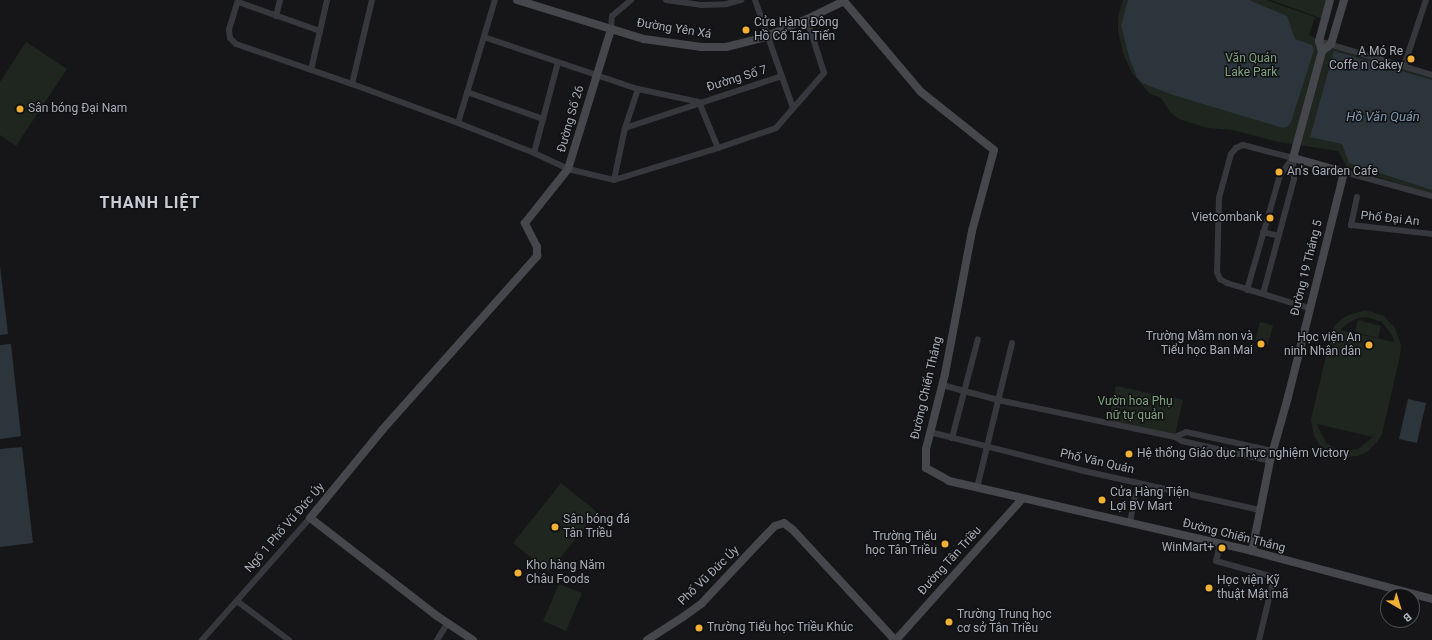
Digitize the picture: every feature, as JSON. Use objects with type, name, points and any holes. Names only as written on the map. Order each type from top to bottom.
[{"type":"street","points":[[276,16],[280,0]]},
{"type":"street","points":[[311,70],[327,0]]},
{"type":"street","points":[[352,84],[372,0]]},
{"type":"street","points":[[458,123],[495,0]]},
{"type":"street","name":"Đường Yên Xá","points":[[517,0],[644,39],[701,47],[726,47],[768,35],[807,20],[845,0]]},
{"type":"street","points":[[612,29],[612,16],[631,0]]},
{"type":"street","points":[[666,0],[701,5],[726,4],[741,0]]},
{"type":"street","points":[[756,0],[793,108]]},
{"type":"street","name":"Đường Chiến Thắng","points":[[845,0],[921,92],[994,150],[972,231],[942,385],[926,448],[926,468],[949,481],[1252,551],[1432,599]]},
{"type":"street","points":[[1263,294],[1294,179],[1293,158],[1322,50],[1319,41],[1330,0]]},
{"type":"street","points":[[1322,50],[1331,44],[1344,0]]},
{"type":"street","points":[[1404,66],[1426,0]]},
{"type":"street","points":[[320,31],[238,1],[229,30],[230,38],[236,44],[352,84],[458,123],[534,153],[568,169],[614,180],[718,148],[776,128],[824,73],[807,20]]},
{"type":"street","name":"Đường Số 26","points":[[568,169],[596,75],[612,29]]},
{"type":"street","points":[[484,37],[638,89],[699,102],[718,148]]},
{"type":"street","points":[[1319,41],[1432,75]]},
{"type":"street","points":[[534,153],[558,62]]},
{"type":"street","name":"Đường Số 7","points":[[625,128],[699,102],[782,76]]},
{"type":"street","points":[[614,180],[625,128],[638,89]]},
{"type":"street","points":[[467,92],[543,119]]},
{"type":"street","points":[[1309,308],[1247,290],[1220,279],[1217,272],[1219,198],[1232,154],[1236,148],[1242,145],[1432,196]]},
{"type":"street","points":[[1247,290],[1280,175],[1293,158]]},
{"type":"street","name":"Ngõ 1 Phố Vũ Đức Úy","points":[[202,640],[310,518],[383,429],[537,256],[537,247],[524,223],[568,169]]},
{"type":"street","name":"Đường 19 Tháng 5","points":[[1252,551],[1270,461],[1288,397],[1344,172]]},
{"type":"street","name":"Phố Đại An","points":[[1356,197],[1350,225],[1432,234]]},
{"type":"street","points":[[1263,232],[1279,236]]},
{"type":"street","points":[[952,438],[978,339]]},
{"type":"street","points":[[977,488],[1012,343]]},
{"type":"street","points":[[942,385],[998,400],[1175,437],[1182,442],[1270,461]]},
{"type":"street","name":"Phố Văn Quán","points":[[930,432],[987,447],[1260,510]]},
{"type":"street","points":[[1175,437],[1186,432],[1273,451]]},
{"type":"street","points":[[1130,522],[1135,496]]},
{"type":"street","name":"Đường Tân Triều","points":[[784,523],[793,530],[895,640],[1022,498]]},
{"type":"street","points":[[310,518],[447,624],[473,640]]},
{"type":"street","name":"Phố Vũ Đức Úy","points":[[647,640],[683,618],[702,603],[775,526],[784,523]]},
{"type":"street","points":[[1220,544],[1216,561],[1267,575],[1271,578],[1272,586],[1259,640]]},
{"type":"street","points":[[237,601],[289,640]]},
{"type":"street","points":[[437,640],[447,624]]},
{"type":"green space","name":"Văn Quán Lake Park","points":[[1123,0],[1266,0],[1315,17],[1309,35],[1332,46],[1432,75],[1432,194],[1347,167],[1338,151],[1279,142],[1233,130],[1208,128],[1179,119],[1170,112],[1161,98],[1149,93],[1132,73],[1124,56],[1118,32],[1118,17]]},
{"type":"green space","points":[[1271,0],[1328,0],[1323,19]]},
{"type":"green space","name":"Sân bóng Đại Nam","points":[[26,42],[67,69],[16,146],[0,135],[0,82]]},
{"type":"green space","points":[[1365,310],[1384,316],[1395,328],[1401,345],[1400,356],[1382,434],[1377,442],[1367,452],[1357,456],[1345,457],[1327,451],[1319,444],[1314,436],[1311,419],[1332,331],[1336,324],[1346,316]],"holes":[[[1366,317],[1382,322],[1392,335],[1394,342],[1340,330],[1348,323],[1358,318]],[[1317,424],[1373,437],[1358,449],[1340,451],[1326,443]]]},
{"type":"green space","points":[[1358,320],[1381,326],[1378,338],[1355,332]]},
{"type":"green space","points":[[1260,322],[1273,325],[1268,344],[1255,341]]},
{"type":"green space","name":"Vườn hoa Phụ nữ tự quản","points":[[1116,386],[1183,400],[1175,435],[1108,423]]},
{"type":"green space","name":"Sân bóng đá Tân Triều","points":[[561,483],[597,512],[549,572],[513,543]]},
{"type":"green space","points":[[559,584],[582,593],[566,631],[543,621]]},
{"type":"water","points":[[1128,0],[1249,0],[1287,16],[1295,39],[1312,45],[1314,50],[1291,122],[1287,127],[1283,128],[1173,95],[1142,83],[1137,77],[1130,60],[1121,26]]},
{"type":"water","name":"Hồ Văn Quán","points":[[1334,51],[1432,80],[1432,190],[1349,163],[1342,144],[1310,137]]},
{"type":"water","points":[[0,266],[8,334],[0,335]]},
{"type":"water","points":[[11,344],[21,436],[0,439],[0,345]]},
{"type":"water","points":[[1408,399],[1426,403],[1417,443],[1399,439]]},
{"type":"water","points":[[22,447],[33,543],[0,547],[0,449]]},
{"type":"place","name":"Cửa Hàng Đông Hồ Cổ Tân Tiến","points":[[746,30]]},
{"type":"place","name":"A Mó Re Coffe n Cakey","points":[[1411,59]]},
{"type":"place","name":"Sân bóng Đại Nam","points":[[20,109]]},
{"type":"place","name":"An's Garden Cafe","points":[[1279,172]]},
{"type":"place","name":"Vietcombank","points":[[1270,218]]},
{"type":"place","name":"Trường Mầm non và Tiểu học Ban Mai","points":[[1261,344]]},
{"type":"place","name":"Học viện An ninh Nhân dân","points":[[1369,345]]},
{"type":"place","name":"Hệ thống Giáo dục Thực nghiệm Victory","points":[[1129,454]]},
{"type":"place","name":"Cửa Hàng Tiện Lợi BV Mart","points":[[1102,500]]},
{"type":"place","name":"Sân bóng đá Tân Triều","points":[[555,527]]},
{"type":"place","name":"Trường Tiểu học Tân Triều","points":[[945,544]]},
{"type":"place","name":"WinMart+","points":[[1222,548]]},
{"type":"place","name":"Kho hàng Năm Châu Foods","points":[[518,573]]},
{"type":"place","name":"Học viện Kỹ thuật Mật mã","points":[[1209,588]]},
{"type":"place","name":"Trường Trung học cơ sở Tân Triều","points":[[949,622]]},
{"type":"place","name":"Trường Tiểu học Triều Khúc","points":[[699,628]]},
{"type":"district","name":"THANH LIỆT","points":[[150,203]]}]
